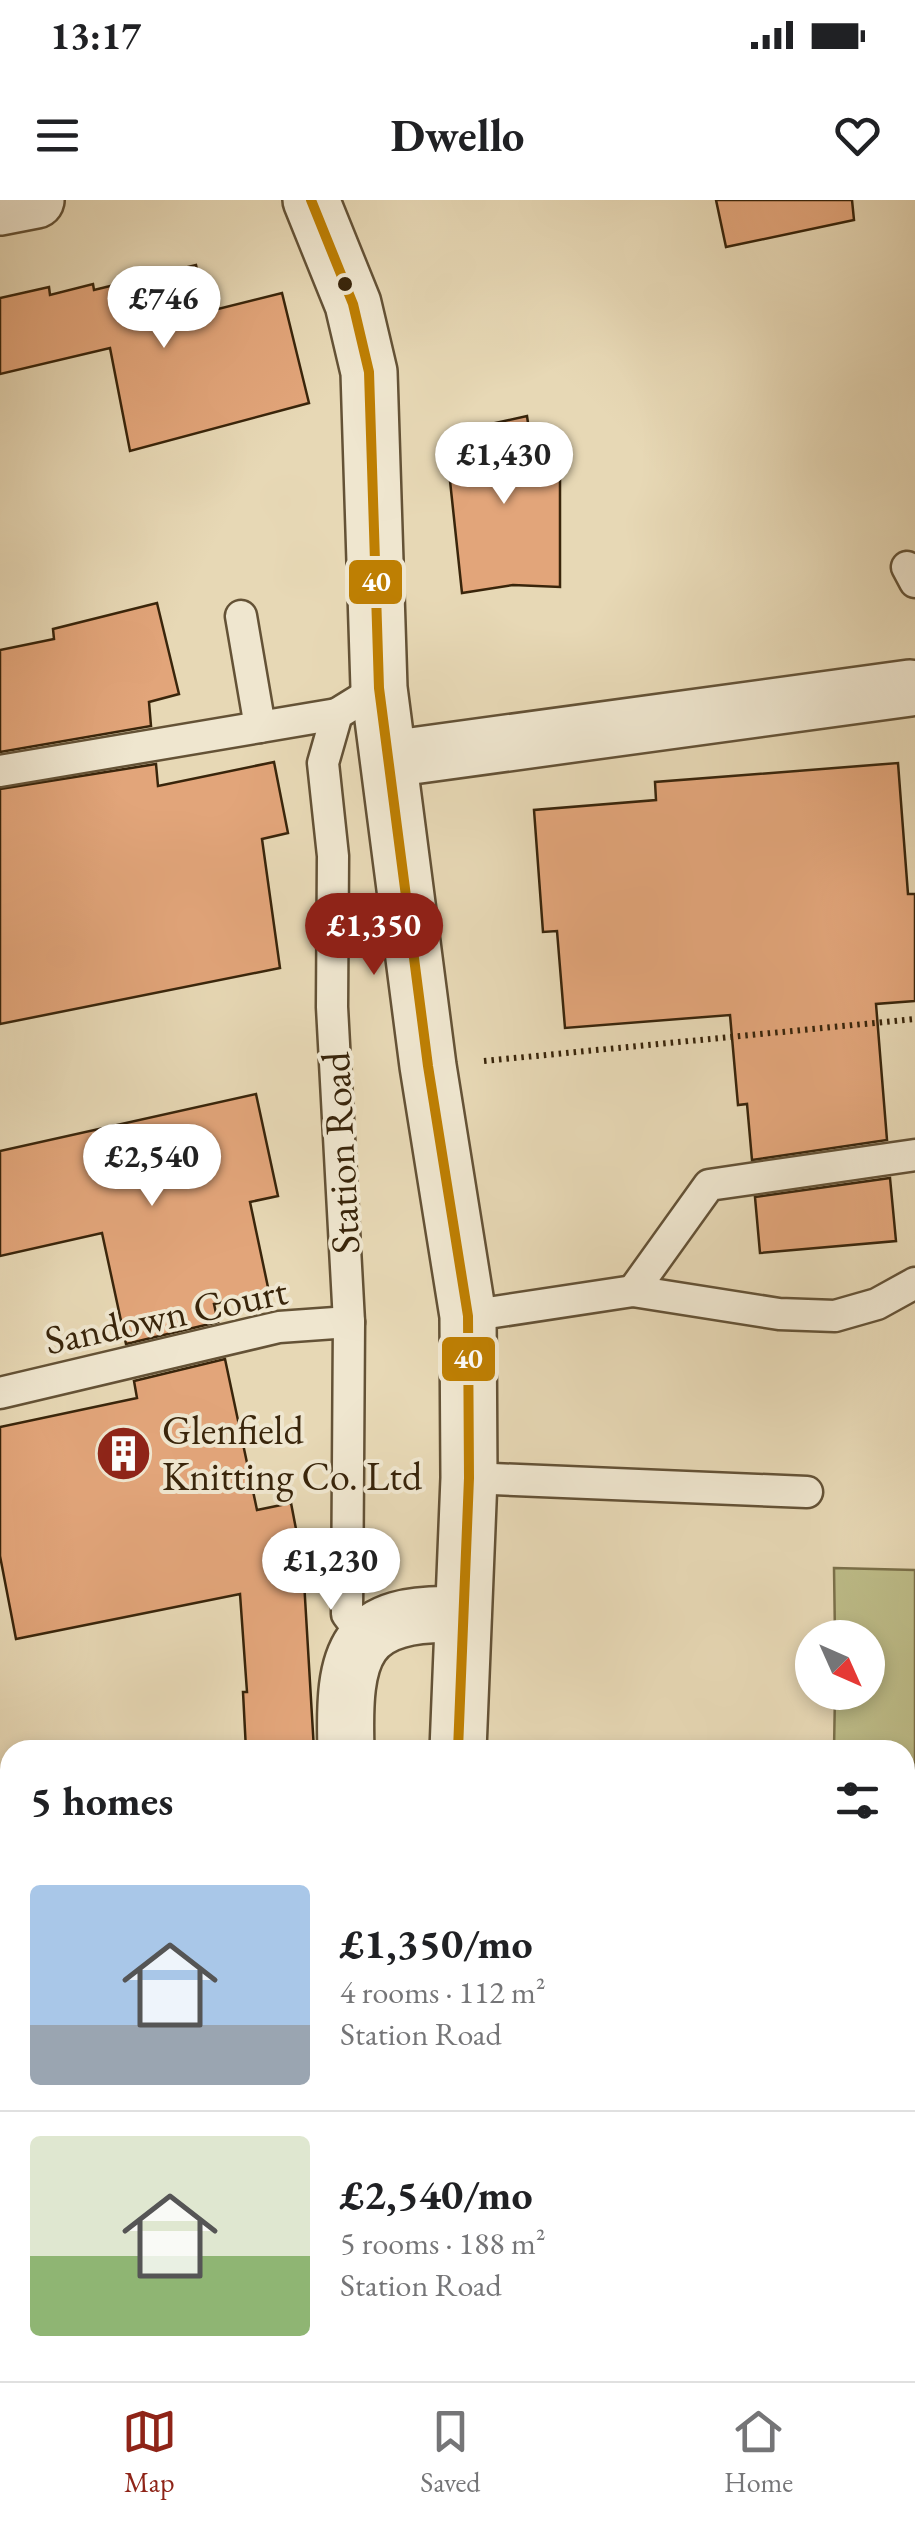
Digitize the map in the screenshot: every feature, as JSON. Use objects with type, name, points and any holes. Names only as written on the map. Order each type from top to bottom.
[{"type":"street","points":[[0,207],[36,200]]},
{"type":"street","name":"Station Road","points":[[311,200],[353,304],[368,372],[358,701],[390,759],[428,1066],[468,1316],[469,1478],[458,1740]]},
{"type":"street","points":[[390,759],[914,686]]},
{"type":"street","points":[[346,1740],[344,1699],[350,1660],[365,1638],[390,1622],[423,1613],[462,1614]]},
{"type":"lane","points":[[241,616],[260,727]]},
{"type":"lane","points":[[0,771],[260,727],[358,701]]},
{"type":"lane","name":"Station Road","points":[[358,701],[322,763],[333,856],[332,1007],[349,1322],[347,1614],[365,1638]]},
{"type":"lane","points":[[633,1292],[709,1185],[915,1155]]},
{"type":"lane","points":[[468,1316],[633,1292],[778,1314],[835,1316],[877,1304],[915,1283]]},
{"type":"lane","name":"Sandown Court","points":[[0,1393],[278,1327],[349,1322]]},
{"type":"lane","points":[[469,1478],[807,1492]]},
{"type":"path","points":[[428,1066],[915,1019]]},
{"type":"shaded area","points":[[834,1568],[915,1570],[915,1740],[834,1740],[835,1710],[885,1710],[885,1620],[835,1620]]},
{"type":"building","points":[[716,200],[852,200],[854,220],[726,247]]},
{"type":"building","points":[[196,265],[206,312],[282,293],[309,403],[130,451],[110,348],[0,374],[0,298],[49,287],[50,295],[93,284],[94,290]]},
{"type":"building","points":[[527,416],[530,437],[542,435],[545,467],[560,465],[560,587],[513,585],[462,593],[445,434]]},
{"type":"building","points":[[157,603],[179,694],[149,702],[151,726],[0,752],[0,650],[54,639],[53,629]]},
{"type":"building","points":[[274,762],[288,833],[262,839],[280,968],[0,1024],[0,789],[156,764],[158,786]]},
{"type":"building","points":[[898,763],[908,894],[915,894],[915,1001],[876,1004],[887,1140],[752,1160],[747,1104],[738,1105],[730,1015],[565,1028],[557,931],[543,932],[534,810],[656,800],[655,782]]},
{"type":"building","points":[[256,1094],[278,1196],[250,1202],[269,1292],[214,1304],[218,1322],[126,1344],[102,1233],[0,1256],[0,1151]]},
{"type":"building","points":[[890,1178],[896,1241],[760,1253],[755,1197]]},
{"type":"building","points":[[225,1359],[257,1510],[291,1503],[306,1581],[313,1740],[245,1740],[243,1692],[247,1692],[240,1594],[16,1639],[0,1556],[0,1427],[137,1398],[134,1381]]},
{"type":"transit line","name":"40","points":[[311,200],[353,304],[369,372],[379,688],[428,1066],[468,1316],[469,1478],[458,1740]]},
{"type":"place","name":"Glenfield Knitting Co. Ltd","points":[[123,1453]]}]
